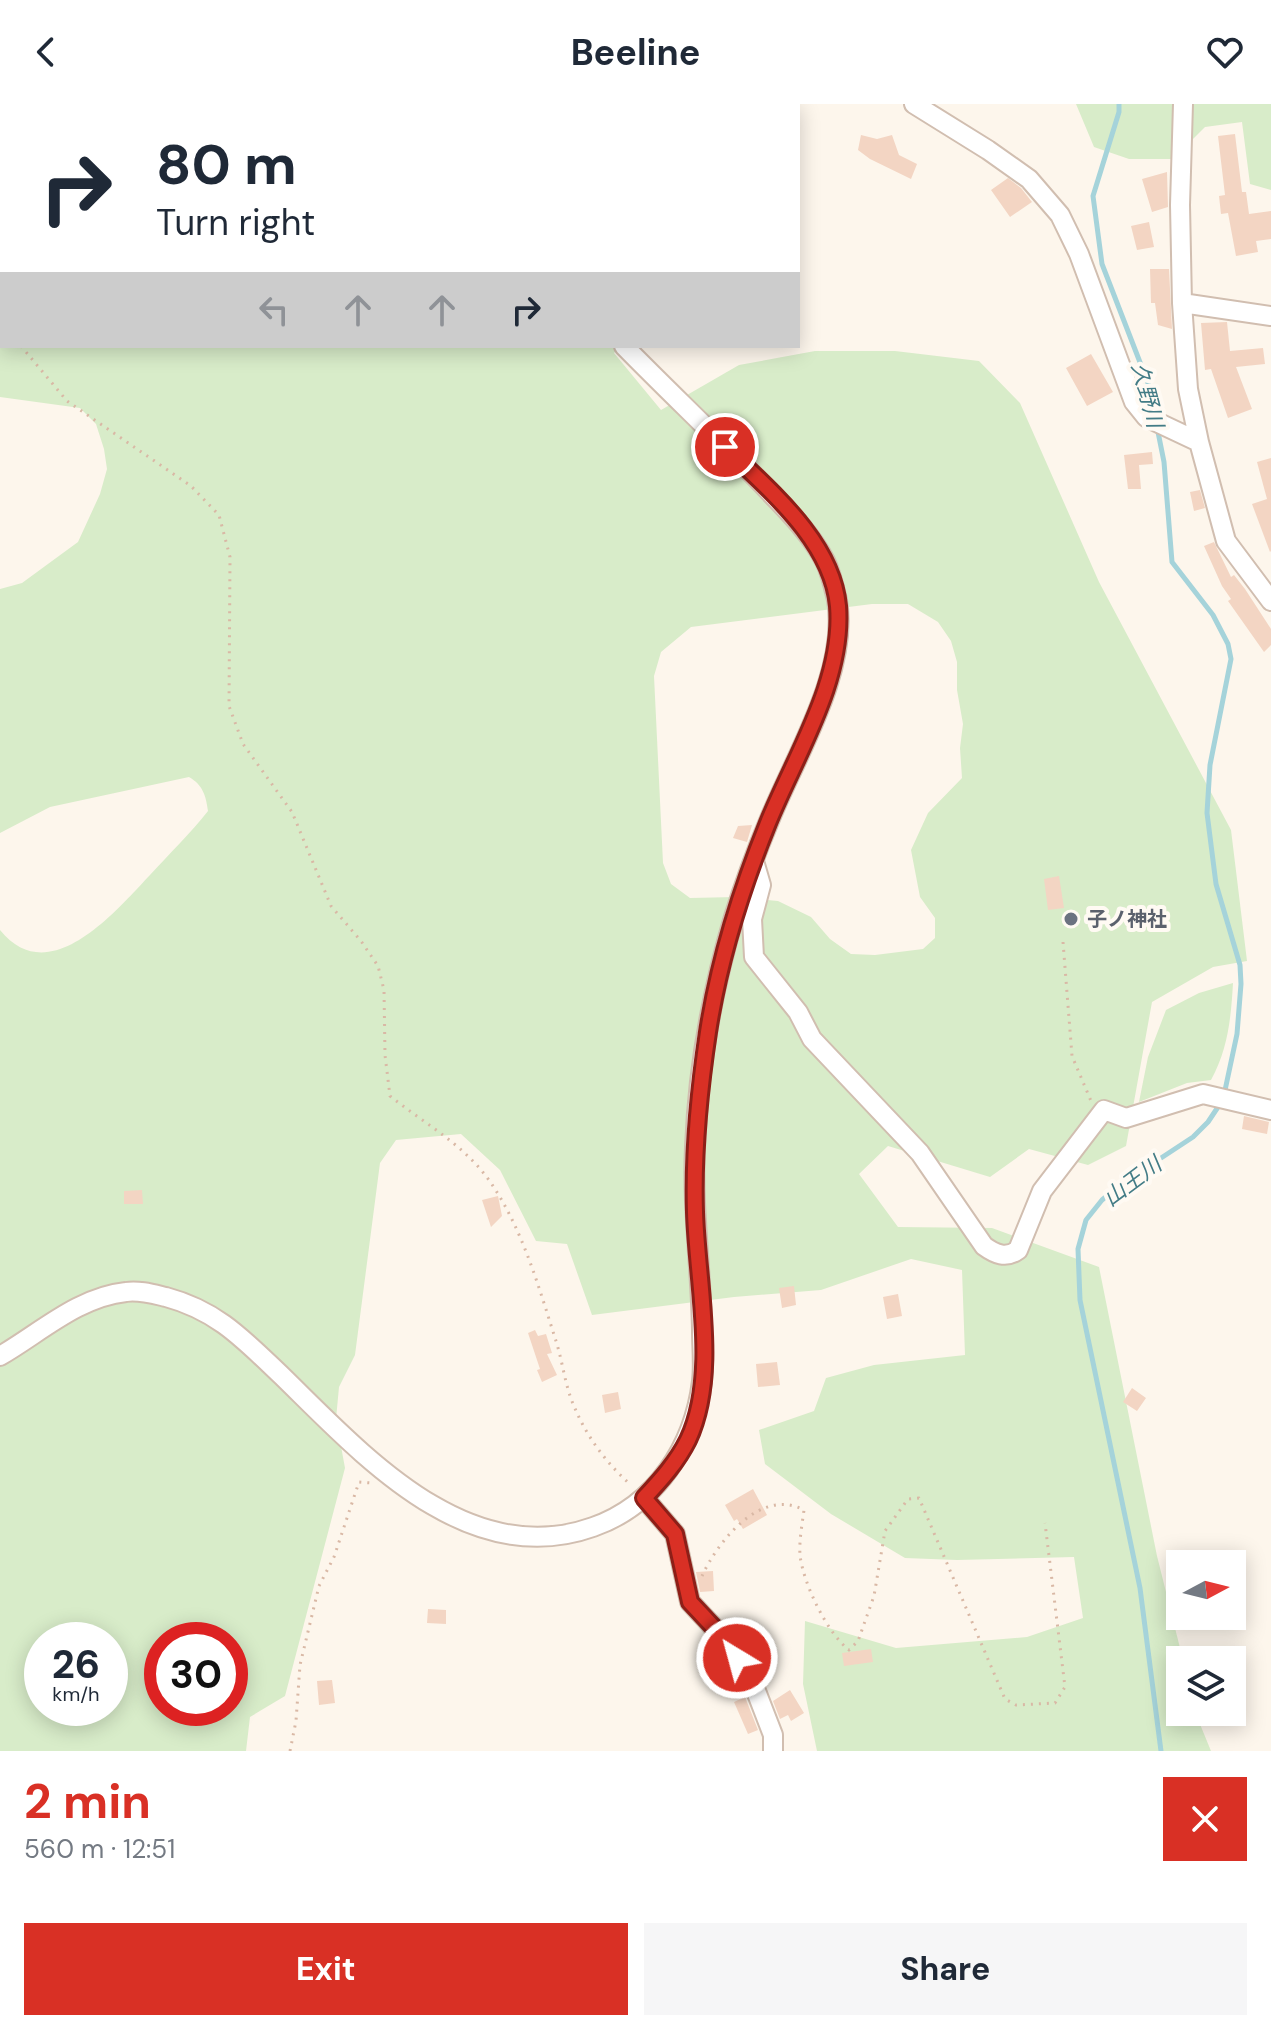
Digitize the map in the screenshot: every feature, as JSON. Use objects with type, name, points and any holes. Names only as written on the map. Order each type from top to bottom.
[{"type":"street","points":[[914,104],[945,112],[1029,179],[1060,215],[1079,254],[1134,402],[1146,417],[1199,442]]},
{"type":"street","points":[[1183,104],[1180,205],[1188,389],[1226,541],[1271,601]]},
{"type":"street","points":[[1182,303],[1271,316]]},
{"type":"street","points":[[0,1356],[70,1310],[127,1291],[148,1293],[204,1310],[238,1333],[353,1445],[419,1497],[479,1528],[524,1536],[571,1534],[615,1518],[644,1498],[669,1471],[688,1439],[703,1377],[695,1150],[699,1088],[710,1017],[725,952],[754,861],[820,705],[834,656],[838,604],[824,558],[792,516],[626,348]]},
{"type":"street","points":[[754,861],[761,885],[752,919],[754,957],[798,1012],[812,1039],[920,1153],[984,1246],[995,1254],[1012,1255],[1018,1250],[1042,1191],[1104,1110],[1126,1118],[1203,1094],[1271,1110]]},
{"type":"street","points":[[644,1498],[675,1534],[690,1602],[718,1632],[756,1691],[773,1735],[773,1750]]},
{"type":"path","points":[[23,348],[67,401],[191,486],[219,515],[230,557],[229,706],[243,744],[292,812],[331,906],[378,966],[384,990],[385,1055],[390,1096],[445,1135],[478,1165],[493,1187],[512,1218],[537,1284],[574,1408],[615,1471],[644,1498]]},
{"type":"path","points":[[1063,942],[1072,1056],[1089,1100],[1104,1110]]},
{"type":"path","points":[[290,1751],[296,1721],[300,1665],[319,1586],[334,1557],[359,1482],[377,1484]]},
{"type":"path","points":[[690,1602],[706,1567],[732,1531],[763,1508],[790,1503],[804,1510],[800,1556],[810,1591],[839,1642],[849,1650],[858,1641],[874,1596],[885,1531],[908,1499],[919,1498],[1005,1699],[1016,1705],[1055,1703],[1065,1687],[1045,1523]]},
{"type":"green space","points":[[1076,104],[1271,104],[1271,190],[1250,184],[1242,122],[1205,127],[1173,159],[1129,159],[1094,147]]},
{"type":"green space","points":[[0,348],[618,348],[614,353],[661,410],[739,365],[815,351],[895,351],[979,361],[1020,403],[1099,582],[1231,830],[1247,961],[1213,967],[1152,1002],[1126,1146],[1088,1165],[1029,1149],[990,1177],[888,1146],[859,1174],[898,1227],[992,1228],[1099,1267],[1166,1592],[1166,1630],[1176,1630],[1180,1646],[1166,1646],[1166,1726],[1201,1726],[1211,1751],[817,1751],[803,1684],[805,1621],[896,1648],[1027,1637],[1083,1618],[1074,1557],[905,1558],[831,1514],[765,1464],[759,1430],[814,1411],[826,1378],[874,1365],[965,1355],[962,1270],[911,1259],[821,1290],[734,1297],[592,1315],[567,1244],[536,1241],[500,1170],[461,1134],[396,1140],[380,1163],[355,1355],[339,1387],[336,1419],[345,1468],[285,1696],[250,1717],[246,1751],[0,1751],[0,930],[19,947],[39,952],[60,949],[80,939],[119,908],[208,811],[203,791],[189,777],[50,807],[0,833],[0,589],[22,583],[78,542],[100,494],[107,469],[96,424],[80,408],[0,397]],"holes":[[[872,604],[908,604],[938,622],[951,641],[957,662],[957,690],[963,724],[960,748],[962,778],[928,813],[911,850],[920,897],[935,918],[935,938],[923,949],[875,955],[851,954],[830,939],[811,917],[778,901],[736,897],[690,898],[671,884],[663,863],[654,676],[661,652],[691,627]]]},
{"type":"green space","points":[[1233,983],[1228,1033],[1211,1080],[1187,1083],[1139,1102],[1148,1057],[1166,1010],[1199,993]]},
{"type":"building","points":[[1235,134],[1242,192],[1246,192],[1249,214],[1271,211],[1271,239],[1256,241],[1258,252],[1236,256],[1228,213],[1221,214],[1219,196],[1225,195],[1218,136]]},
{"type":"building","points":[[861,135],[877,139],[892,135],[899,155],[917,164],[911,179],[858,150]]},
{"type":"building","points":[[1167,172],[1168,207],[1152,212],[1142,179]]},
{"type":"building","points":[[1008,178],[1032,202],[1010,217],[991,190]]},
{"type":"building","points":[[1149,222],[1154,247],[1137,250],[1131,226]]},
{"type":"building","points":[[1150,269],[1169,269],[1172,329],[1158,325],[1155,303],[1151,303]]},
{"type":"building","points":[[1227,322],[1230,351],[1263,348],[1265,364],[1236,367],[1252,409],[1228,418],[1211,369],[1205,370],[1201,323]]},
{"type":"building","points":[[1091,354],[1113,392],[1087,406],[1066,368]]},
{"type":"building","points":[[1152,452],[1153,464],[1139,465],[1141,489],[1128,489],[1124,455]]},
{"type":"building","points":[[1271,458],[1270,552],[1252,504],[1267,499],[1257,462]]},
{"type":"building","points":[[1200,490],[1205,508],[1194,511],[1190,492]]},
{"type":"building","points":[[1214,542],[1231,577],[1234,575],[1245,589],[1271,629],[1271,645],[1264,652],[1228,601],[1231,599],[1204,546]]},
{"type":"building","points":[[752,825],[747,842],[733,838],[738,826]]},
{"type":"building","name":"子ノ神社","points":[[1059,876],[1064,908],[1048,910],[1044,879]]},
{"type":"building","points":[[1244,1116],[1269,1122],[1267,1134],[1242,1129]]},
{"type":"building","points":[[142,1190],[143,1204],[124,1204],[124,1191]]},
{"type":"building","points":[[498,1196],[502,1216],[491,1227],[482,1200]]},
{"type":"building","points":[[794,1286],[796,1305],[782,1308],[779,1288]]},
{"type":"building","points":[[898,1294],[902,1316],[887,1319],[883,1297]]},
{"type":"building","points":[[535,1330],[538,1336],[546,1334],[552,1353],[547,1354],[557,1375],[542,1382],[528,1333]]},
{"type":"building","points":[[777,1362],[780,1385],[758,1387],[756,1364]]},
{"type":"building","points":[[1132,1388],[1146,1398],[1137,1411],[1123,1402]]},
{"type":"building","points":[[618,1392],[621,1409],[605,1413],[602,1395]]},
{"type":"building","points":[[753,1489],[767,1515],[743,1529],[725,1505]]},
{"type":"building","points":[[713,1571],[714,1591],[700,1592],[696,1572]]},
{"type":"building","points":[[428,1609],[446,1610],[446,1624],[427,1623]]},
{"type":"building","points":[[871,1649],[873,1662],[844,1666],[842,1653]]},
{"type":"building","points":[[332,1680],[335,1703],[319,1705],[317,1681]]},
{"type":"building","points":[[790,1690],[804,1713],[791,1721],[788,1715],[780,1719],[773,1701]]},
{"type":"building","points":[[745,1697],[758,1730],[748,1734],[734,1702]]},
{"type":"waterway","name":"久野川","points":[[1119,104],[1093,196],[1102,264],[1148,383],[1154,414]]},
{"type":"waterway","name":"山王川","points":[[1157,427],[1164,462],[1172,562],[1213,615],[1228,644],[1231,659],[1210,765],[1207,813],[1216,884],[1240,965],[1237,1034],[1224,1095]]},
{"type":"waterway","name":"山王川","points":[[1161,1751],[1140,1588],[1080,1300],[1078,1249],[1086,1220],[1102,1200],[1193,1137],[1220,1104]]},
{"type":"place","name":"子ノ神社","points":[[1071,919]]},
{"type":"route","points":[[725,447],[792,516],[824,558],[838,604],[834,656],[820,705],[768,822],[735,915],[710,1017],[699,1088],[695,1150],[703,1377],[688,1439],[669,1471],[644,1498],[675,1534],[690,1602],[737,1658]]}]
